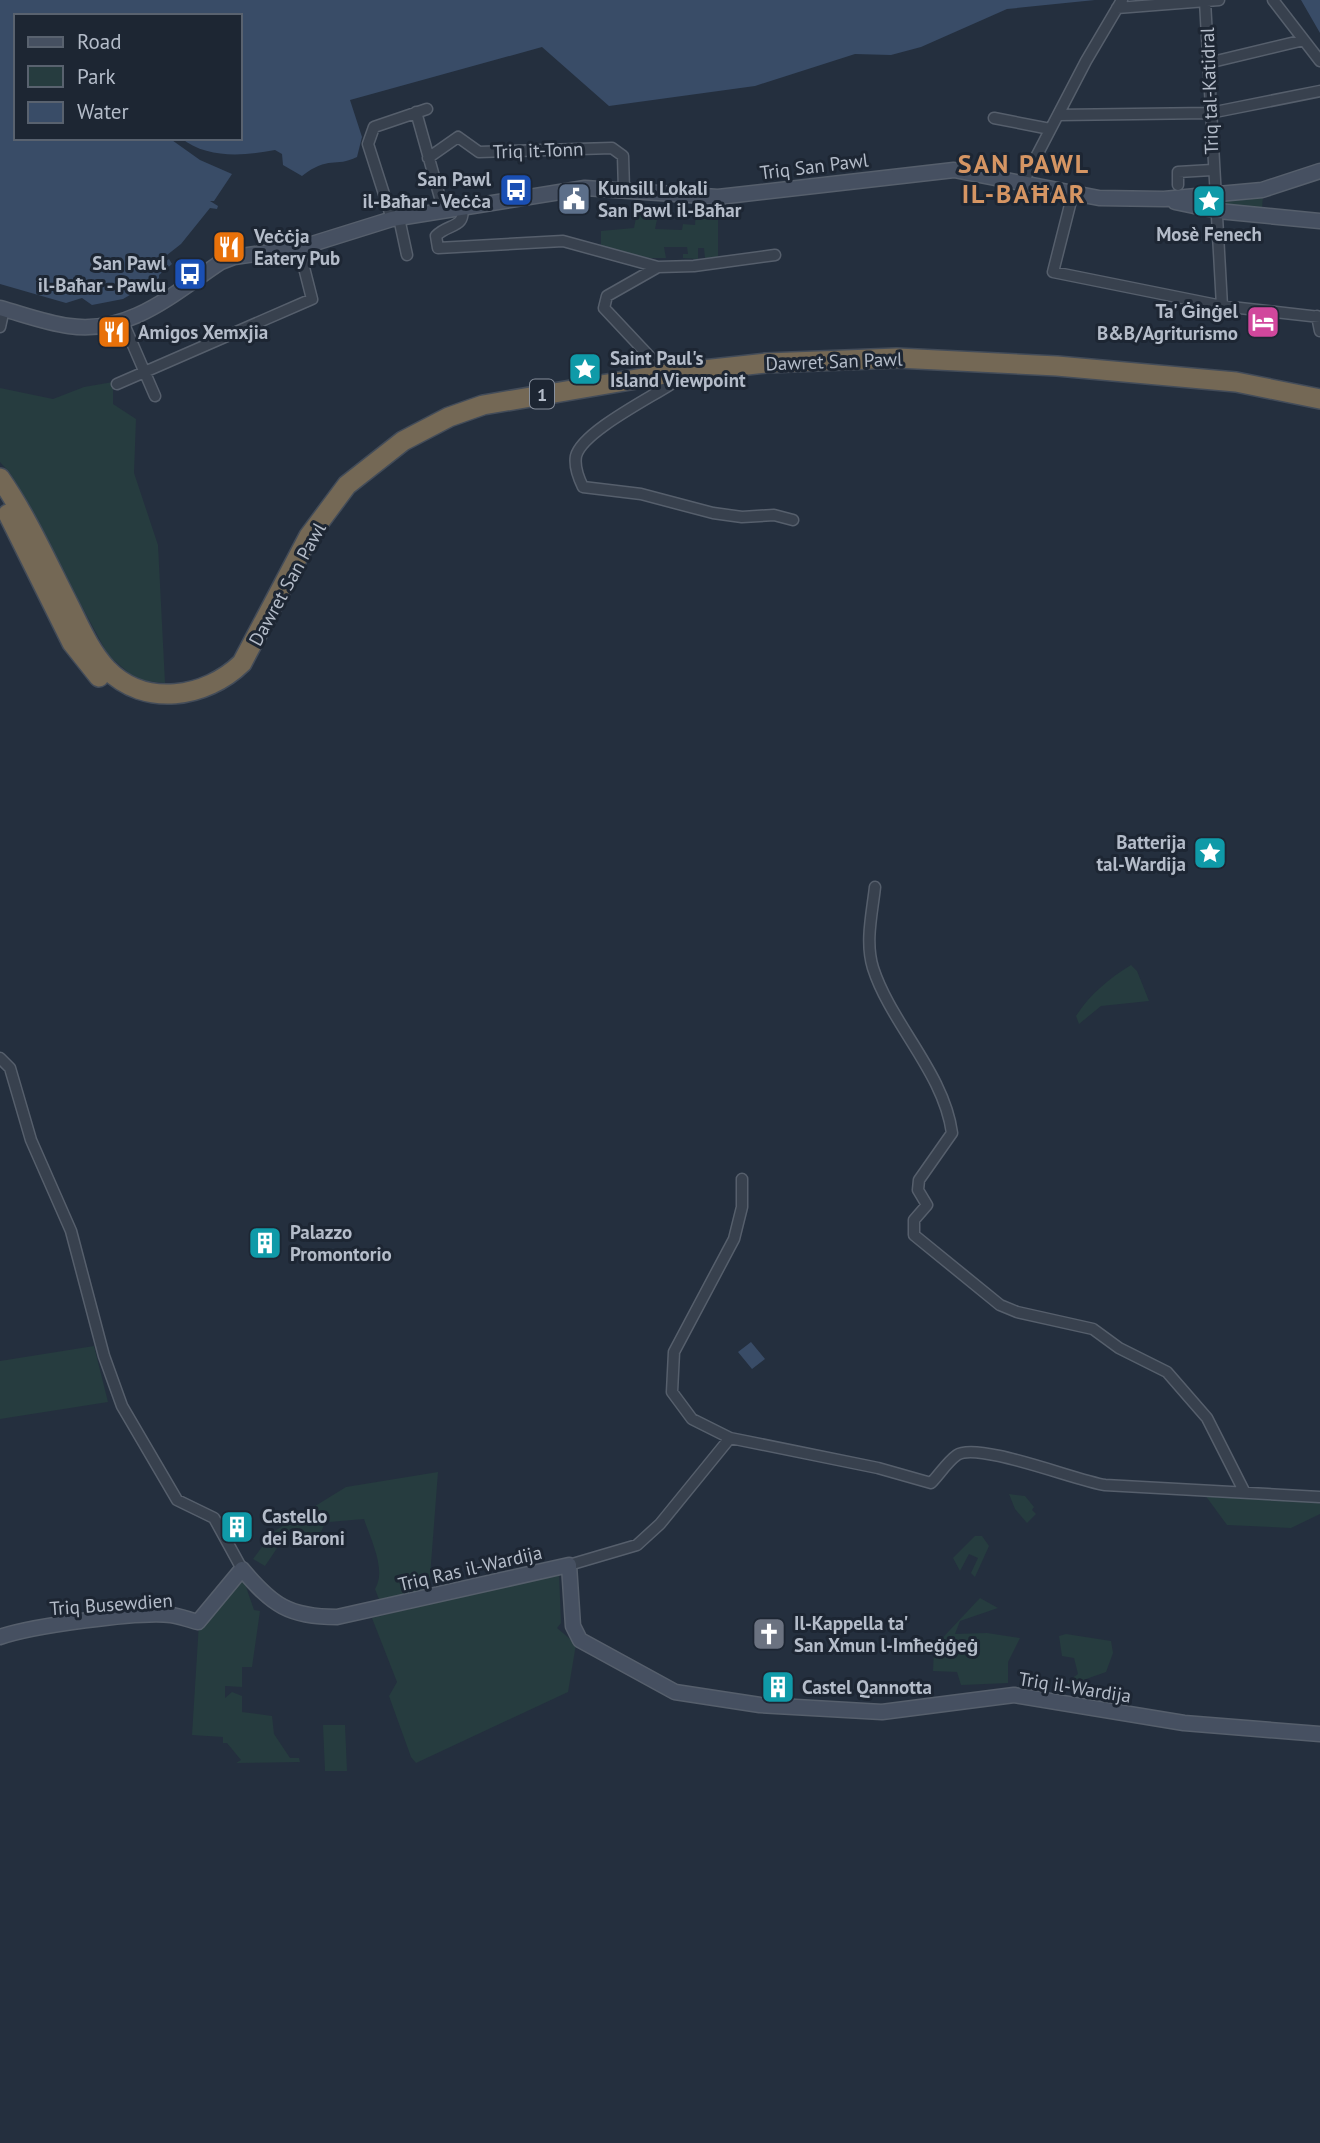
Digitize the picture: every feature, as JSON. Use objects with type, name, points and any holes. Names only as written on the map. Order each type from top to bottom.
[{"type":"highway","name":"Dawret San Pawl","points":[[4,505],[86,640],[109,671],[150,692],[183,694],[227,677],[242,663],[309,536],[347,485],[403,441],[449,417],[483,405],[778,362],[948,359],[1236,382],[1320,399]]},
{"type":"highway","name":"Dawret San Pawl","points":[[4,505],[72,643],[101,679],[121,694],[165,706],[194,703],[234,684],[250,669],[260,656],[316,546],[353,495],[404,454],[452,428],[514,409],[668,379],[853,368],[948,369],[1235,394],[1320,410]]},
{"type":"street","points":[[1023,182],[1119,4],[1219,0]]},
{"type":"street","points":[[1273,0],[1320,61]]},
{"type":"street","name":"Triq tal-Katidral","points":[[1205,1],[1212,170],[1218,211],[1222,306]]},
{"type":"street","points":[[1208,63],[1304,40]]},
{"type":"street","points":[[1058,116],[1210,113],[1320,91]]},
{"type":"street","points":[[407,255],[368,144],[374,127],[422,111],[428,158],[444,212]]},
{"type":"street","points":[[995,118],[1050,129]]},
{"type":"street","name":"Triq it-Tonn","points":[[428,158],[458,136],[479,152],[612,148],[622,156],[624,190]]},
{"type":"street","name":"Triq San Pawl","points":[[2,308],[69,326],[97,328],[123,322],[146,312],[221,262],[234,257],[299,248],[396,219],[585,188],[718,197],[954,170],[1099,198],[1164,199],[1262,190],[1320,171]]},
{"type":"street","points":[[1178,184],[1178,172],[1212,170]]},
{"type":"street","points":[[1073,193],[1053,272],[1222,306],[1319,317],[1320,331]]},
{"type":"street","points":[[1164,199],[1218,211],[1320,221]]},
{"type":"street","points":[[463,207],[464,218],[460,224],[436,236],[438,248],[563,241],[659,267],[695,266],[775,255]]},
{"type":"street","points":[[117,384],[312,299],[299,248]]},
{"type":"street","points":[[659,267],[607,296],[603,302],[604,308],[668,379],[579,449],[577,474],[583,487],[641,494],[713,513],[742,517],[774,515],[793,520]]},
{"type":"street","points":[[0,327],[2,308]]},
{"type":"street","points":[[123,322],[155,396]]},
{"type":"street","points":[[875,887],[869,935],[873,968],[950,1117],[952,1133],[919,1180],[918,1190],[928,1205],[914,1220],[914,1235],[1000,1305],[1093,1329],[1119,1348],[1167,1372],[1207,1418],[1244,1491]]},
{"type":"street","name":"Triq Ras il-Wardija","points":[[0,1058],[10,1068],[31,1140],[71,1231],[104,1356],[122,1406],[177,1500],[214,1518],[243,1569],[266,1598],[280,1606],[308,1615],[337,1617],[569,1565],[637,1545],[660,1524],[730,1438]]},
{"type":"street","points":[[743,1179],[743,1207],[734,1239],[674,1352],[672,1392],[692,1419],[730,1438],[878,1468],[921,1483],[931,1483],[958,1454],[973,1451],[1036,1465],[1080,1481],[1105,1485],[1320,1497]]},
{"type":"street","name":"Triq il-Wardija","points":[[569,1565],[573,1626],[580,1640],[675,1692],[760,1705],[853,1713],[882,1712],[1014,1695],[1184,1723],[1320,1734]]},
{"type":"street","name":"Triq Busewdien","points":[[0,1637],[46,1627],[118,1618],[170,1615],[198,1622],[243,1569]]},
{"type":"green space","points":[[1263,195],[1262,209],[1221,205],[1221,198]]},
{"type":"green space","points":[[718,210],[718,257],[705,258],[704,248],[698,248],[698,259],[683,258],[683,254],[688,254],[687,247],[664,247],[666,258],[650,258],[601,247],[601,231],[634,228],[637,213],[658,215],[655,229],[682,230],[683,224],[695,225],[696,211]]},
{"type":"green space","points":[[113,382],[113,404],[136,419],[134,473],[158,545],[165,683],[137,680],[108,655],[10,473],[0,462],[0,388],[53,399],[84,387]]},
{"type":"green space","points":[[1131,965],[1137,971],[1149,1001],[1101,1006],[1079,1024],[1076,1016],[1094,994]]},
{"type":"green space","points":[[94,1346],[108,1402],[0,1419],[0,1361]]},
{"type":"green space","points":[[438,1472],[429,1590],[380,1602],[375,1589],[378,1564],[364,1519],[329,1522],[314,1517],[324,1525],[316,1544],[290,1529],[265,1566],[253,1559],[273,1532],[346,1487]]},
{"type":"green space","points":[[1009,1494],[1025,1496],[1034,1507],[1032,1510],[1036,1514],[1027,1523],[1015,1509]]},
{"type":"green space","points":[[1205,1495],[1311,1499],[1320,1504],[1320,1514],[1291,1528],[1227,1525]]},
{"type":"green space","points":[[975,1536],[982,1536],[989,1546],[975,1577],[971,1573],[978,1558],[969,1554],[960,1571],[953,1558]]},
{"type":"green space","points":[[559,1573],[561,1623],[557,1628],[576,1644],[568,1692],[416,1763],[411,1757],[389,1696],[397,1682],[372,1618]]},
{"type":"green space","points":[[243,1578],[254,1610],[260,1611],[252,1667],[242,1667],[242,1687],[225,1686],[225,1698],[232,1692],[242,1696],[242,1712],[272,1716],[274,1734],[290,1758],[299,1758],[300,1762],[236,1763],[241,1760],[227,1743],[223,1743],[223,1737],[192,1735],[199,1623]]},
{"type":"green space","points":[[980,1598],[998,1608],[960,1621],[955,1634],[987,1633],[1020,1638],[1008,1662],[1008,1683],[961,1685],[957,1672],[933,1671],[934,1647]]},
{"type":"green space","points":[[1066,1634],[1111,1641],[1113,1653],[1106,1672],[1069,1685],[1068,1681],[1078,1674],[1074,1658],[1062,1656],[1059,1636]]},
{"type":"green space","points":[[323,1725],[345,1725],[347,1771],[325,1771]]},
{"type":"water","points":[[0,0],[1095,0],[1007,9],[921,47],[891,55],[855,54],[755,86],[609,106],[542,47],[350,100],[362,137],[357,157],[319,166],[302,176],[283,165],[282,154],[275,150],[251,154],[214,153],[184,140],[242,140],[242,14],[14,14],[14,140],[172,140],[200,160],[232,174],[214,201],[210,201],[218,206],[217,209],[210,208],[181,244],[153,266],[155,269],[169,259],[172,264],[159,278],[123,299],[92,305],[82,298],[66,303],[0,284]]},
{"type":"water","points":[[1301,0],[1320,0],[1320,33]]},
{"type":"water","points":[[751,1342],[765,1359],[752,1369],[738,1352]]},
{"type":"place","name":"San Pawl il-Baħar - Veċċa","points":[[516,190]]},
{"type":"place","name":"Kunsill Lokali San Pawl il-Baħar","points":[[574,199]]},
{"type":"place","name":"Mosè Fenech","points":[[1209,201]]},
{"type":"place","name":"Veċċja Eatery Pub","points":[[229,247]]},
{"type":"place","name":"San Pawl il-Baħar - Pawlu","points":[[190,274]]},
{"type":"place","name":"Ta' Ġinġel B&B/Agriturismo","points":[[1263,322]]},
{"type":"place","name":"Amigos Xemxjia","points":[[114,332]]},
{"type":"place","name":"Saint Paul's Island Viewpoint","points":[[585,369]]},
{"type":"place","name":"Batterija tal-Wardija","points":[[1210,853]]},
{"type":"place","name":"Palazzo Promontorio","points":[[265,1243]]},
{"type":"place","name":"Castello dei Baroni","points":[[237,1527]]},
{"type":"place","name":"Il-Kappella ta' San Xmun l-Imħeġġeġ","points":[[769,1634]]},
{"type":"place","name":"Castel Qannotta","points":[[778,1687]]},
{"type":"district","name":"SAN PAWL IL-BAĦAR","points":[[1024,178]]}]
